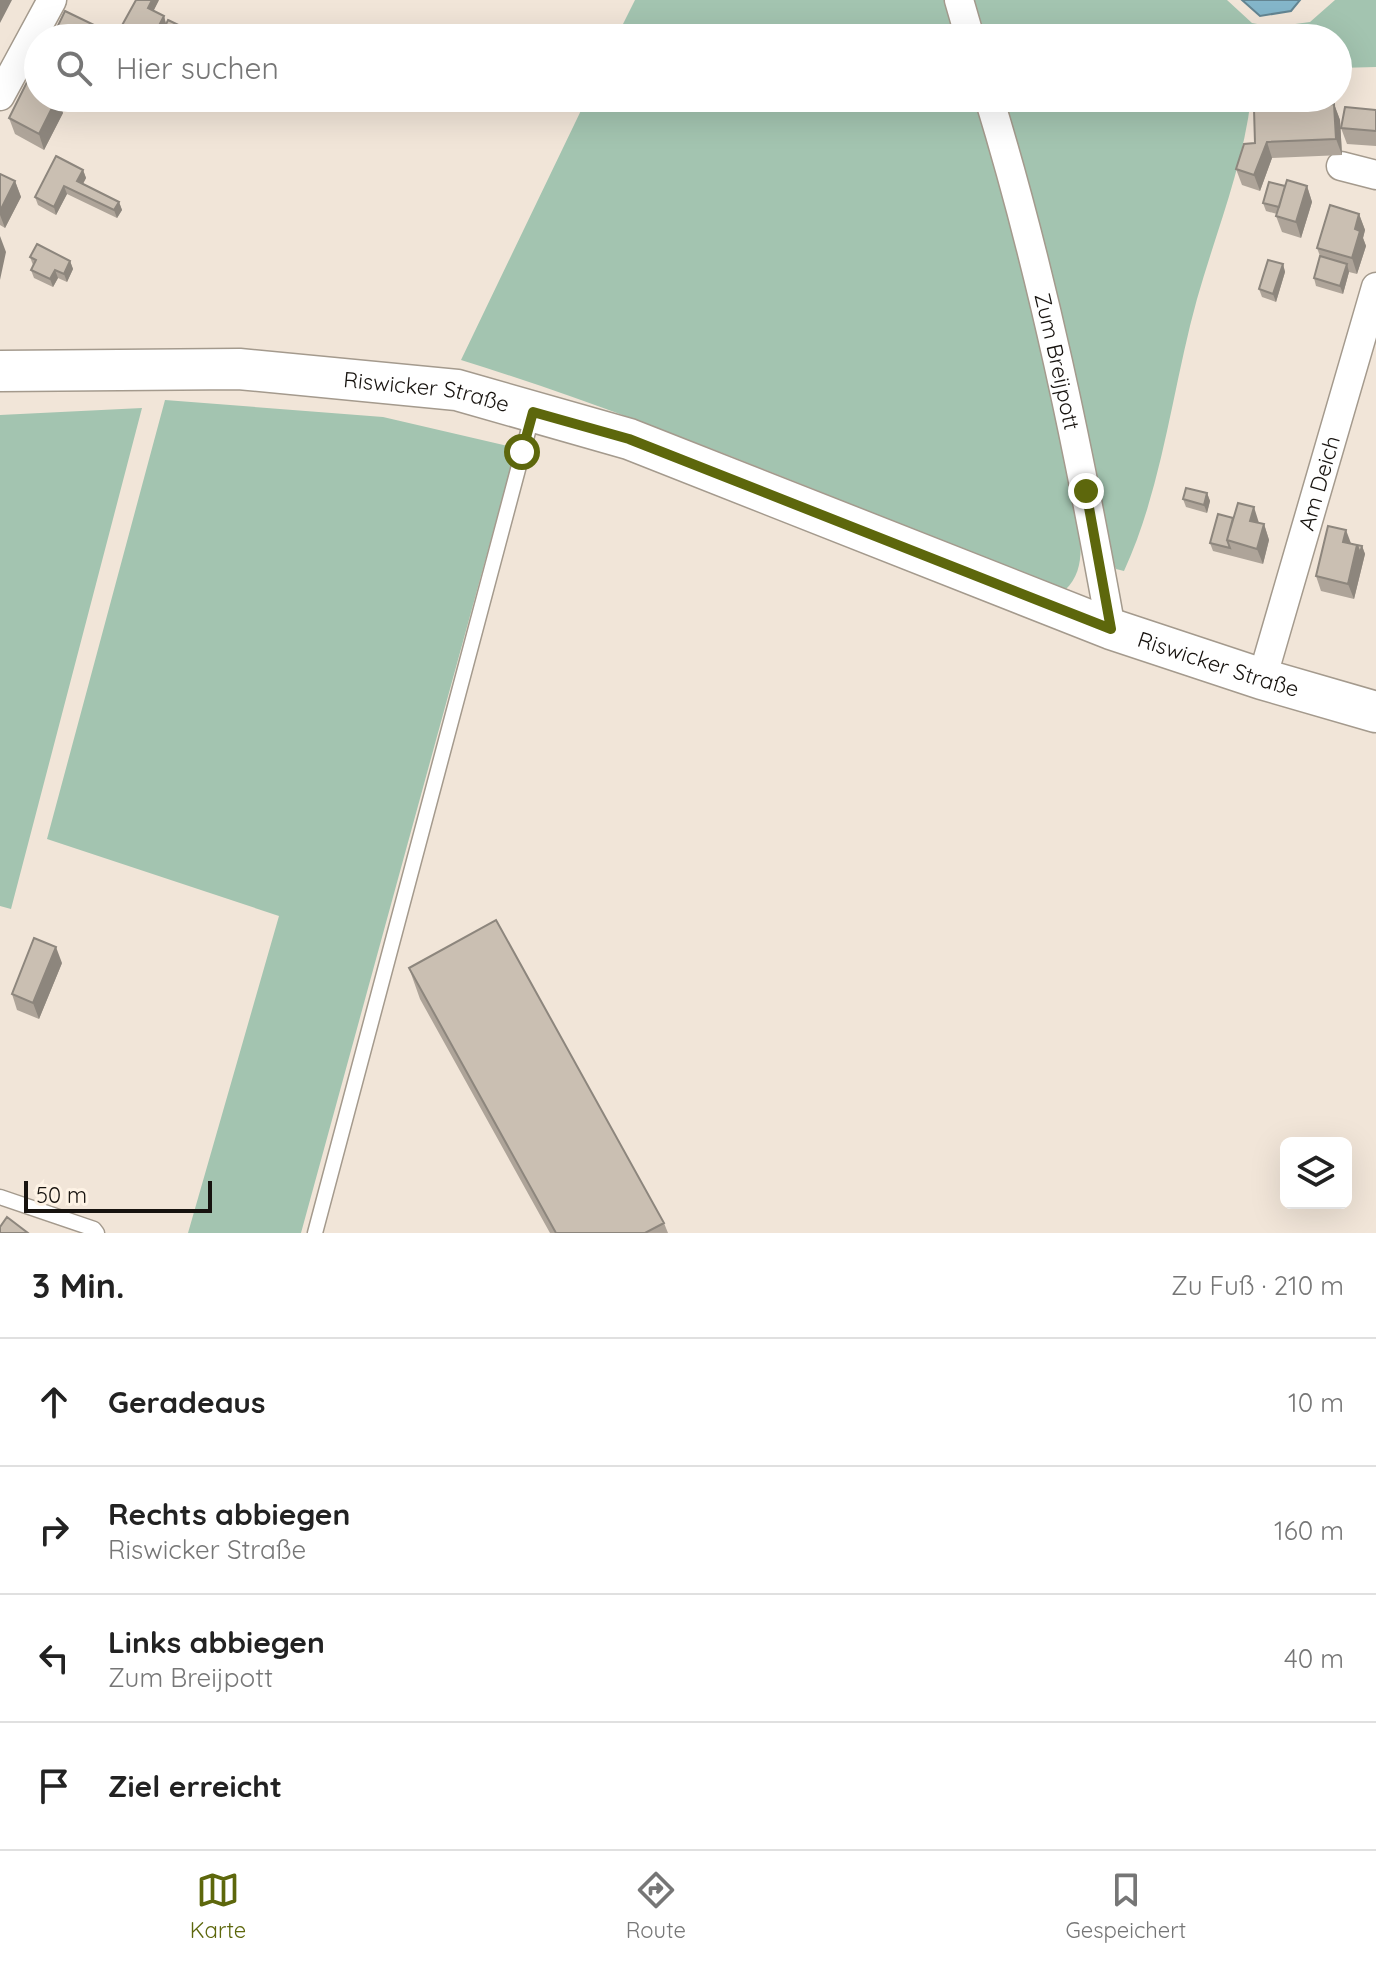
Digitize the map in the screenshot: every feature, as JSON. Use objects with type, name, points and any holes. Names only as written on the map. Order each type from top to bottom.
[{"type":"street","points":[[39,24],[52,0]]},
{"type":"street","points":[[959,0],[966,24]]},
{"type":"street","points":[[0,96],[24,52]]},
{"type":"street","name":"Zum Breijpott","points":[[993,112],[1008,159],[1082,476],[1111,629]]},
{"type":"street","points":[[1341,166],[1376,175]]},
{"type":"street","name":"Am Deich","points":[[1262,679],[1376,287]]},
{"type":"street","name":"Riswicker Straße","points":[[0,371],[239,369],[457,390],[629,439],[1111,629],[1262,679],[1376,712]]},
{"type":"lane","points":[[315,1233],[533,412]]},
{"type":"lane","points":[[0,1197],[94,1229],[97,1233]]},
{"type":"green space","points":[[635,0],[947,0],[956,24],[623,24]]},
{"type":"green space","points":[[972,0],[1227,0],[1252,23],[1257,24],[980,24]]},
{"type":"green space","points":[[1335,0],[1376,0],[1376,67],[1352,68],[1352,24],[1295,24],[1310,22]]},
{"type":"green space","points":[[580,112],[984,112],[997,155],[1076,502],[1081,549],[1077,571],[1065,590],[690,440],[461,360]]},
{"type":"green space","points":[[1006,112],[1249,112],[1235,174],[1188,333],[1158,471],[1124,571],[1116,569],[1109,553]]},
{"type":"green space","points":[[165,400],[383,417],[516,448],[301,1233],[188,1233],[279,916],[47,839]]},
{"type":"green space","points":[[142,408],[11,909],[0,906],[0,415]]},
{"type":"water","points":[[1242,0],[1300,0],[1291,11],[1260,16]]},
{"type":"building","points":[[136,0],[152,0],[148,8],[164,16],[160,24],[123,24]]},
{"type":"building","points":[[65,11],[92,24],[59,24]]},
{"type":"building","points":[[24,88],[24,112],[50,112],[39,134],[9,118]]},
{"type":"building","points":[[1352,108],[1376,110],[1376,131],[1341,128],[1344,112],[1352,112]]},
{"type":"building","points":[[1254,112],[1334,112],[1336,139],[1267,142],[1254,175],[1236,169],[1244,144],[1255,143]]},
{"type":"building","points":[[56,156],[83,170],[77,181],[119,202],[114,210],[64,186],[54,207],[35,197]]},
{"type":"building","points":[[0,174],[15,181],[0,211]]},
{"type":"building","points":[[1287,180],[1307,186],[1296,222],[1276,216]]},
{"type":"building","points":[[1269,182],[1285,186],[1279,207],[1263,203]]},
{"type":"building","points":[[1330,205],[1359,214],[1355,229],[1360,231],[1352,258],[1317,248]]},
{"type":"building","points":[[37,244],[70,261],[64,274],[55,270],[50,279],[31,270],[36,260],[30,257]]},
{"type":"building","points":[[1320,256],[1347,264],[1340,286],[1314,278]]},
{"type":"building","points":[[1268,260],[1283,264],[1273,294],[1259,289]]},
{"type":"building","points":[[1186,488],[1207,493],[1204,505],[1183,499]]},
{"type":"building","points":[[1238,503],[1254,507],[1250,521],[1264,524],[1257,549],[1227,540]]},
{"type":"building","points":[[1218,514],[1233,518],[1227,540],[1230,548],[1210,543]]},
{"type":"building","points":[[1328,526],[1346,530],[1343,542],[1357,545],[1348,584],[1316,576]]},
{"type":"building","points":[[496,920],[664,1223],[645,1233],[556,1233],[409,968]]},
{"type":"building","points":[[34,938],[56,947],[33,1003],[12,994]]},
{"type":"building","points":[[7,1217],[28,1233],[0,1233],[0,1227]]},
{"type":"route","points":[[522,452],[533,412],[629,439],[1111,629],[1086,491]]}]
